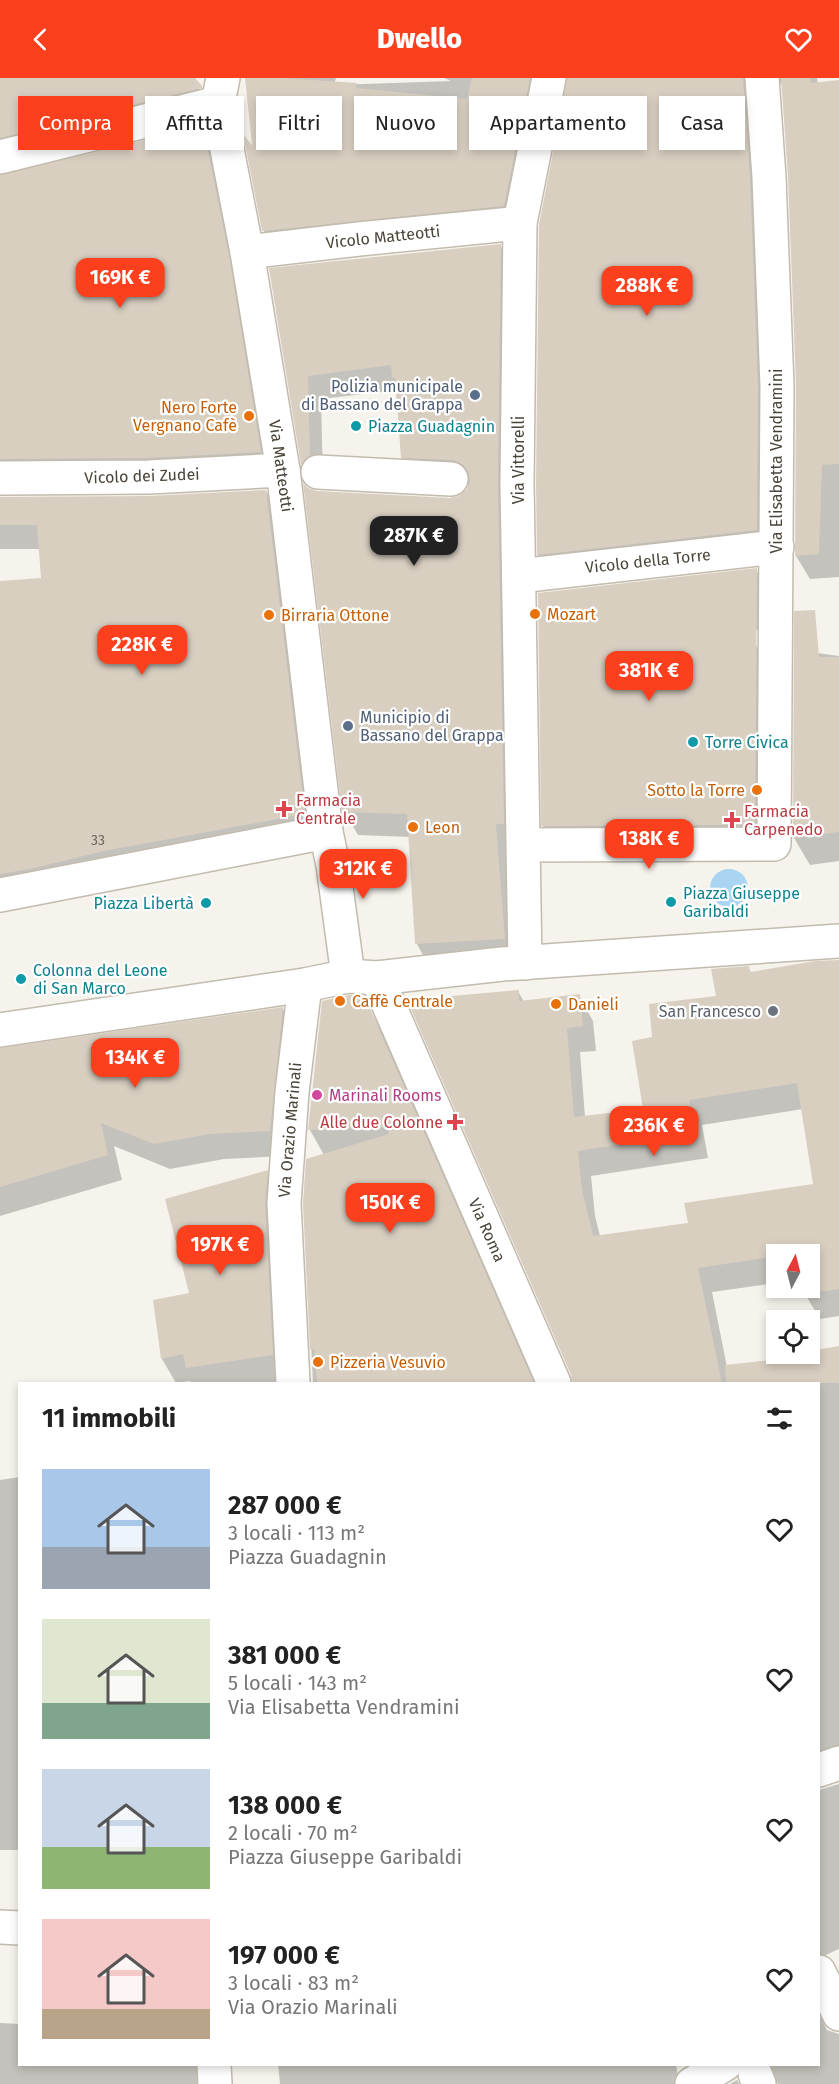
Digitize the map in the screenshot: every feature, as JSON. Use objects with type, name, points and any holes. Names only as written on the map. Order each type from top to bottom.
[{"type":"street","name":"Via Vittorelli","points":[[524,845],[517,483],[520,223],[549,78]]},
{"type":"street","name":"Via Elisabetta Vendramini","points":[[524,845],[774,844],[777,386],[769,177],[762,78]]},
{"type":"street","points":[[0,157],[220,91]]},
{"type":"street","name":"Via Matteotti","points":[[220,91],[283,470],[326,832]]},
{"type":"street","name":"Vicolo Matteotti","points":[[247,252],[520,223]]},
{"type":"street","name":"Vicolo dei Zudei","points":[[0,478],[149,477],[283,470]]},
{"type":"street","points":[[318,472],[451,479]]},
{"type":"street","name":"Vicolo della Torre","points":[[519,576],[777,547]]},
{"type":"street","points":[[0,895],[326,832],[333,865],[378,976]]},
{"type":"street","points":[[514,963],[524,845]]},
{"type":"street","points":[[0,1030],[378,976],[514,963],[839,940]]},
{"type":"street","name":"Via Roma","points":[[378,976],[554,1382]]},
{"type":"street","name":"Via Orazio Marinali","points":[[293,1382],[284,1203],[292,1092],[305,985]]},
{"type":"street","points":[[820,1770],[839,1763]]},
{"type":"street","points":[[0,1927],[18,1928]]},
{"type":"street","points":[[820,1974],[839,2014]]},
{"type":"street","points":[[214,2066],[214,2084]]},
{"type":"street","points":[[692,2084],[746,2070]]},
{"type":"water","points":[[729,869],[736,870],[742,875],[747,881],[747,895],[742,901],[736,906],[729,907],[722,906],[716,901],[711,895],[710,888],[711,881],[716,875],[722,870]]},
{"type":"building","points":[[0,78],[195,78],[202,86],[202,88],[170,96],[145,96],[145,102],[133,105],[133,96],[18,96],[18,134],[0,138]]},
{"type":"building","points":[[245,78],[357,83],[356,88],[437,96],[354,96],[354,150],[457,150],[457,98],[467,99],[472,78],[530,78],[526,96],[469,96],[469,150],[515,150],[504,206],[262,231],[244,135],[252,145]]},
{"type":"building","points":[[567,78],[743,78],[744,96],[659,96],[659,150],[745,150],[745,107],[758,386],[757,530],[537,555],[539,225],[553,150],[647,150],[647,96],[564,96]]},
{"type":"building","points":[[781,78],[810,78],[811,83],[839,80],[839,464],[822,465],[819,554],[795,556],[796,385],[788,176]]},
{"type":"building","points":[[145,140],[145,150],[208,150],[229,255],[261,452],[148,458],[0,459],[0,175],[104,150],[133,150],[133,143]]},
{"type":"building","points":[[501,244],[498,483],[504,824],[496,824],[505,939],[415,944],[407,814],[342,812],[303,483],[308,488],[317,491],[450,498],[459,496],[466,490],[470,481],[468,471],[462,464],[453,460],[401,458],[395,378],[392,378],[391,365],[308,376],[310,455],[301,465],[269,268]]},
{"type":"building","points":[[266,490],[305,814],[104,851],[0,874],[0,581],[41,578],[37,525],[0,525],[0,497],[149,496]]},
{"type":"building","points":[[757,568],[755,825],[541,826],[538,593]]},
{"type":"building","points":[[815,610],[819,657],[839,657],[839,832],[793,838],[794,611]]},
{"type":"building","points":[[839,960],[839,1289],[820,1292],[820,1244],[766,1244],[766,1258],[698,1268],[722,1382],[572,1382],[571,1375],[407,1000],[519,990],[519,1001],[580,994],[583,1026],[567,1028],[574,1117],[643,1109],[632,1041],[652,1037],[649,1004],[716,996],[711,969],[749,966],[750,972],[815,961]],"holes":[[[797,1083],[813,1184],[684,1203],[688,1223],[593,1236],[582,1190],[578,1151],[695,1133],[689,1100]]]},
{"type":"building","points":[[349,995],[361,996],[365,1004],[368,1004],[534,1382],[317,1382],[314,1349],[310,1350],[303,1203],[306,1159],[389,1134],[388,1127],[308,1130],[322,1001]]},
{"type":"building","points":[[283,1007],[270,1131],[210,1134],[154,1144],[101,1123],[108,1155],[0,1187],[0,1048]]},
{"type":"building","points":[[268,1170],[265,1204],[273,1355],[186,1368],[183,1354],[161,1359],[153,1300],[189,1293],[165,1199]]},
{"type":"building","points":[[839,1346],[839,1383],[726,1382],[725,1365],[766,1361],[766,1364],[820,1364],[820,1349]]},
{"type":"place","name":"Polizia municipale di Bassano del Grappa","points":[[475,395]]},
{"type":"place","name":"Nero Forte Vergnano Cafè","points":[[249,416]]},
{"type":"place","name":"Piazza Guadagnin","points":[[356,426]]},
{"type":"place","name":"Mozart","points":[[535,614]]},
{"type":"place","name":"Birraria Ottone","points":[[269,615]]},
{"type":"place","name":"Municipio di Bassano del Grappa","points":[[348,726]]},
{"type":"place","name":"Torre Civica","points":[[693,742]]},
{"type":"place","name":"Sotto la Torre","points":[[757,790]]},
{"type":"place","name":"Farmacia Centrale","points":[[284,809]]},
{"type":"place","name":"Farmacia Carpenedo","points":[[732,820]]},
{"type":"place","name":"Leon","points":[[413,827]]},
{"type":"place","name":"Piazza Giuseppe Garibaldi","points":[[671,902]]},
{"type":"place","name":"Piazza Libertà","points":[[206,903]]},
{"type":"place","name":"Colonna del Leone di San Marco","points":[[21,979]]},
{"type":"place","name":"Caffè Centrale","points":[[340,1001]]},
{"type":"place","name":"Danieli","points":[[556,1004]]},
{"type":"place","name":"San Francesco","points":[[773,1011]]},
{"type":"place","name":"Marinali Rooms","points":[[317,1095]]},
{"type":"place","name":"Alle due Colonne","points":[[455,1122]]},
{"type":"place","name":"Pizzeria Vesuvio","points":[[318,1362]]}]
